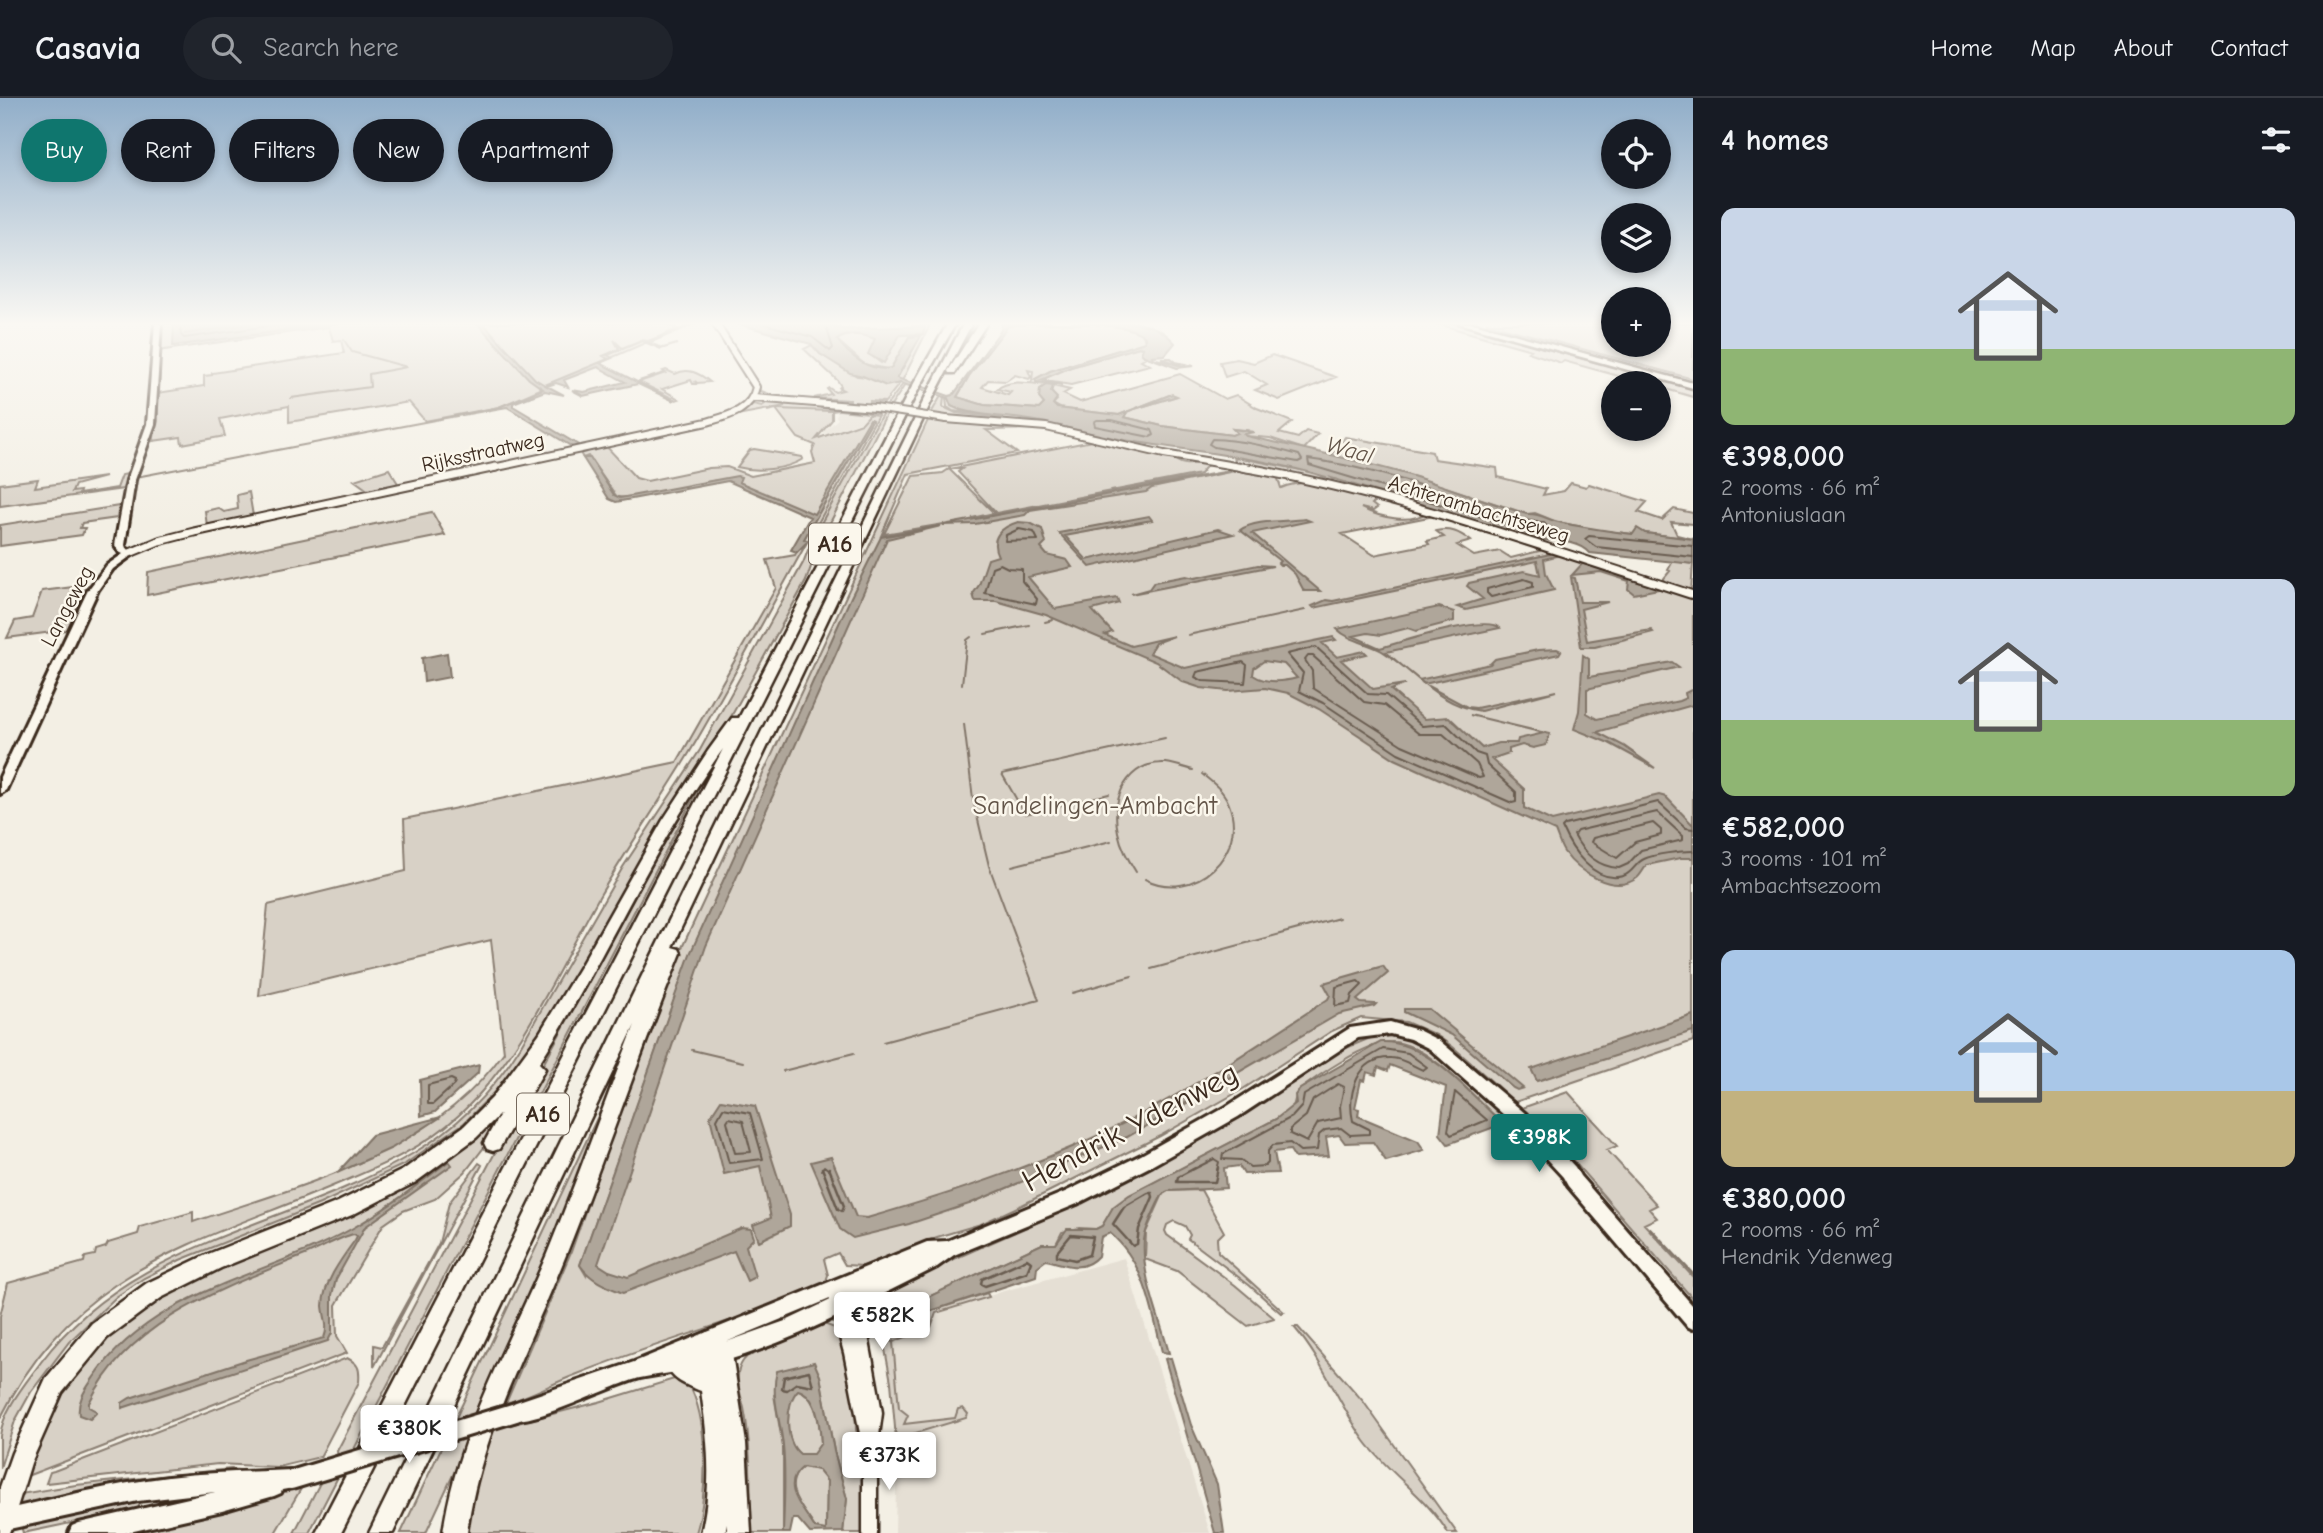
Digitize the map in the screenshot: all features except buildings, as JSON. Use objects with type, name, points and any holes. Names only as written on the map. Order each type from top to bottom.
[{"type":"highway","name":"A16","points":[[328,1533],[914,390]]},
{"type":"highway","name":"A16","points":[[381,1533],[921,415],[936,390]]},
{"type":"highway","name":"A16","points":[[493,1143],[583,977],[715,750],[758,695]]},
{"type":"highway","name":"A16","points":[[455,1533],[459,1498],[474,1444],[556,1256],[682,930],[685,905]]},
{"type":"highway","name":"A16","points":[[2,1512],[35,1417],[46,1395],[76,1352],[109,1320],[166,1282],[360,1202],[395,1185],[443,1154],[480,1123],[514,1086],[583,977]]},
{"type":"highway","points":[[711,1351],[709,1384],[720,1449],[721,1475],[718,1514],[713,1533]]},
{"type":"highway","points":[[711,1351],[734,1431],[739,1533]]},
{"type":"highway","points":[[677,1365],[686,1374],[709,1384]]},
{"type":"main road","name":"Langeweg","points":[[130,553],[122,550],[120,545],[131,480],[151,425],[153,390]]},
{"type":"main road","name":"Langeweg","points":[[0,790],[99,580],[114,563],[130,553]]},
{"type":"main road","name":"Hendrik Ydenweg","points":[[645,1369],[677,1365],[843,1294],[931,1261],[948,1249],[1071,1198],[1147,1160],[1232,1112],[1335,1047],[1373,1033],[1395,1034],[1424,1044],[1458,1069],[1533,1136]]},
{"type":"main road","points":[[1533,1136],[1693,1320]]},
{"type":"main road","name":"Hendrik Ydenweg","points":[[79,1533],[222,1501],[516,1412],[645,1369],[675,1354],[711,1351]]},
{"type":"main road","name":"Hendrik Ydenweg","points":[[2,1512],[221,1482],[291,1480]]},
{"type":"street","points":[[754,398],[755,390]]},
{"type":"street","name":"Rijksstraatweg","points":[[130,553],[159,541],[194,532],[707,422],[736,412],[754,398]]},
{"type":"street","name":"Achterambachtseweg","points":[[754,398],[875,408],[946,419],[1040,426],[1164,454],[1316,480],[1426,509],[1693,595]]},
{"type":"street","points":[[843,1294],[870,1450],[870,1533]]},
{"type":"shaded area","points":[[839,410],[870,414],[865,420],[828,434],[822,433],[838,419],[836,416]]},
{"type":"shaded area","points":[[1124,1258],[1210,1533],[895,1533],[897,1437],[888,1331],[1004,1291]]},
{"type":"green space","points":[[177,390],[538,390],[499,407],[425,421],[409,402],[289,422],[289,406],[220,419],[225,436],[182,444],[181,437],[153,441],[158,421],[157,393]]},
{"type":"green space","points":[[655,390],[664,390],[679,399]]},
{"type":"green space","points":[[759,390],[792,399],[851,400],[814,398],[831,394],[828,390],[894,390],[885,402],[869,401],[884,403],[881,408],[761,396]]},
{"type":"green space","points":[[898,390],[902,390],[889,409],[819,544],[806,581],[727,724],[624,888],[556,1009],[505,1081],[464,1123],[405,1164],[320,1204],[180,1260],[144,1278],[116,1297],[69,1342],[31,1392],[15,1421],[0,1468],[2,1426],[16,1397],[41,1362],[78,1321],[120,1288],[166,1262],[364,1179],[412,1154],[459,1120],[498,1079],[520,1047],[623,867],[700,750],[887,405]]},
{"type":"green space","points":[[961,390],[992,390],[1008,395],[1011,392],[1002,390],[1041,390],[1044,404],[1039,409],[984,405],[957,397]]},
{"type":"green space","points":[[1070,390],[1063,394],[1080,402],[1123,390],[1209,390],[1225,399],[1236,395],[1257,408],[1292,422],[1279,433],[1298,438],[1306,431],[1318,434],[1304,449],[1270,438],[1246,436],[1243,434],[1247,430],[1233,429],[1237,433],[1232,435],[1162,426],[1124,417],[1128,412],[1119,415],[1062,409],[1053,404],[1057,400],[1051,391]],"holes":[[[1169,395],[1177,396],[1132,410]]]},
{"type":"green space","points":[[1255,390],[1304,390],[1279,400]]},
{"type":"green space","points":[[1671,390],[1693,390],[1693,397],[1671,391]]},
{"type":"green space","points":[[941,396],[944,397],[943,407],[956,413],[1003,418],[953,411],[947,407],[946,398],[960,410],[1003,415],[1149,444],[1145,449],[1036,422],[1038,424],[930,415]]},
{"type":"green space","points":[[768,402],[880,411],[878,414],[820,408],[839,410],[832,411],[832,420],[816,439],[862,423],[870,414],[878,415],[808,541],[804,539],[872,420],[814,515],[738,482],[739,480],[717,480],[631,498],[617,497],[588,456],[583,458],[580,453],[607,447],[636,478],[647,481],[709,468],[727,467],[751,476],[815,463],[812,452],[815,445],[798,438],[776,409],[767,411],[785,406],[737,415],[753,404],[762,406]]},
{"type":"green space","name":"Sandelingen-Ambacht","points":[[929,418],[1033,429],[986,430],[1017,453],[908,474],[881,536],[944,524],[884,534],[913,476],[943,473],[949,469],[994,513],[972,518],[1245,468],[1277,476],[1281,488],[1293,484],[1318,484],[1380,498],[1372,504],[1377,508],[1373,511],[1361,508],[1385,517],[1412,518],[1427,512],[1439,515],[1342,534],[1374,555],[1429,544],[1427,541],[1444,537],[1436,531],[1451,530],[1471,541],[1457,545],[1474,556],[1500,551],[1511,558],[1539,551],[1534,548],[1536,546],[1693,596],[1693,1041],[1515,1102],[1436,1035],[1406,1022],[1361,1018],[1332,1031],[1243,1089],[1160,1136],[981,1224],[937,1237],[863,1266],[845,1265],[838,1253],[824,1259],[828,1275],[824,1287],[606,1363],[506,1403],[571,1252],[644,1043],[679,954]],"holes":[[[804,703],[649,1084],[586,1275],[580,1265],[690,955]],[[1224,1082],[1127,1137],[969,1204]]]},
{"type":"green space","points":[[1345,437],[1432,452],[1434,459],[1497,468],[1498,477],[1546,489],[1543,495],[1564,491],[1571,483],[1586,487],[1589,484],[1647,502],[1638,512],[1662,520],[1674,509],[1693,513],[1693,524],[1671,522],[1677,535],[1693,539],[1645,533],[1637,529],[1633,534],[1598,530],[1557,522],[1535,513],[1527,514],[1415,477],[1332,455]]},
{"type":"green space","points":[[1097,440],[1176,458],[1175,460],[1184,464],[1209,463],[1200,474],[996,513],[958,472],[962,469],[950,469]]},
{"type":"green space","points":[[750,450],[803,459],[788,466],[771,469],[737,467]]},
{"type":"green space","points":[[1236,457],[1315,473],[1334,483],[1330,479],[1448,512],[1446,515],[1232,464]]},
{"type":"green space","points":[[389,469],[399,485],[369,491],[354,480]]},
{"type":"green space","points":[[127,474],[123,489],[0,506],[0,484],[38,479],[35,487],[105,477],[75,485],[72,492],[80,491],[79,494],[117,488],[122,475]]},
{"type":"green space","points":[[249,492],[253,516],[207,526],[205,511],[218,508],[224,512],[238,509],[237,495]]},
{"type":"green space","points":[[119,506],[117,518],[82,523],[80,528],[85,528],[82,535],[0,546],[0,525]]},
{"type":"green space","points":[[432,512],[445,535],[147,595],[148,572]]},
{"type":"green space","points":[[801,544],[806,544],[703,729],[599,897],[520,1040],[481,1092],[445,1127],[400,1156],[186,1246],[142,1268],[102,1294],[64,1327],[30,1368],[0,1419],[0,1316],[8,1283],[84,1262],[85,1257],[95,1255],[96,1250],[106,1247],[108,1243],[138,1234],[140,1227],[193,1212],[193,1222],[278,1194],[364,1161],[404,1141],[441,1116],[475,1087],[504,1052],[491,940],[259,996],[268,905],[406,871],[404,819],[677,762],[776,588],[767,560],[795,555]]},
{"type":"green space","points":[[1673,561],[1693,564],[1691,592],[1661,582],[1670,571],[1668,570]]},
{"type":"green space","points":[[89,585],[67,630],[7,638],[15,621],[32,618],[42,591]]},
{"type":"green space","points":[[710,766],[352,1453],[338,1458],[337,1451],[498,1147],[686,803]]},
{"type":"green space","points":[[1375,1036],[1395,1037],[1433,1051],[1467,1077],[1512,1120],[1503,1124],[1436,1061],[1405,1044],[1381,1043],[1356,1054],[1297,1092],[1293,1107],[1276,1119],[1130,1195],[1114,1207],[1102,1226],[1062,1232],[1056,1244],[1042,1244],[899,1311],[903,1319],[907,1319],[987,1293],[989,1297],[936,1313],[931,1327],[893,1342],[899,1408],[908,1415],[904,1424],[955,1418],[958,1409],[963,1408],[968,1414],[966,1418],[896,1439],[891,1382],[875,1294],[1036,1223],[1174,1153],[1339,1051]]},
{"type":"green space","points":[[614,1082],[571,1202],[480,1416],[453,1424]]},
{"type":"green space","points":[[1568,1092],[1617,1146],[1607,1150],[1657,1205],[1649,1209],[1657,1218],[1644,1224],[1693,1277],[1693,1299],[1570,1157],[1522,1108]]},
{"type":"green space","points":[[506,1102],[495,1133],[465,1172],[435,1199],[403,1211],[383,1225],[336,1305],[337,1336],[347,1353],[19,1479],[34,1429],[119,1314],[337,1214]]},
{"type":"green space","points":[[479,1163],[482,1165],[374,1367],[374,1345],[382,1347],[439,1243],[449,1203]]},
{"type":"green space","points":[[1201,1190],[1224,1232],[1217,1239],[1218,1252],[1284,1312],[1281,1313],[1188,1239],[1190,1235],[1185,1226],[1174,1221],[1167,1225],[1167,1235],[1235,1285],[1274,1318],[1248,1326],[1177,1271],[1145,1259],[1146,1232],[1163,1194],[1168,1191]]},
{"type":"green space","points":[[821,1323],[835,1328],[845,1341],[854,1383],[856,1430],[862,1446],[862,1533],[843,1533],[847,1499],[834,1451],[820,1376],[813,1363],[774,1395],[783,1447],[783,1533],[751,1533],[747,1423],[738,1384],[740,1366],[757,1349]]},
{"type":"green space","points":[[1294,1327],[1298,1327],[1363,1401],[1457,1533],[1448,1533],[1430,1508],[1365,1441],[1305,1340]]},
{"type":"green space","points":[[347,1358],[358,1367],[359,1382],[320,1457],[278,1467],[218,1464],[46,1483],[50,1472]]},
{"type":"green space","points":[[674,1379],[688,1383],[695,1398],[703,1436],[703,1498],[696,1533],[466,1533],[475,1480],[494,1429]]},
{"type":"green space","points":[[797,1389],[809,1397],[818,1420],[821,1443],[814,1454],[800,1454],[791,1441],[788,1413]]},
{"type":"green space","points":[[471,1436],[426,1533],[401,1533],[443,1444]]},
{"type":"green space","points":[[803,1467],[819,1470],[827,1481],[826,1531],[815,1528],[793,1490],[796,1475]]},
{"type":"green space","points":[[231,1469],[263,1473],[11,1514],[14,1495],[76,1485]]},
{"type":"green space","points":[[339,1475],[309,1533],[294,1533],[322,1479]]},
{"type":"green space","points":[[302,1487],[275,1533],[104,1533]]},
{"type":"green space","points":[[140,1502],[138,1509],[23,1533],[22,1529],[28,1524]]},
{"type":"water","points":[[541,390],[554,390],[564,395],[545,391],[513,403],[513,406],[580,446],[574,448],[507,407],[440,419],[499,407]]},
{"type":"water","points":[[572,390],[611,390],[583,396]]},
{"type":"water","points":[[922,390],[949,396],[961,390],[957,397],[984,405],[1039,409],[1044,404],[1039,398],[1040,390],[1052,390],[1057,398],[1053,404],[1057,408],[1119,415],[1128,412],[1124,417],[1162,426],[1232,435],[1237,433],[1233,429],[1254,432],[1244,434],[1395,471],[1555,521],[1633,534],[1637,528],[1645,533],[1693,539],[1693,564],[1590,553],[1571,543],[1532,539],[1331,478],[1335,483],[1326,480],[1326,477],[1279,465],[1123,440],[1036,421],[968,412],[951,406],[948,398]]},
{"type":"water","points":[[1172,394],[1177,396],[1133,410]]},
{"type":"water","points":[[870,419],[872,420],[804,539],[808,541],[797,552],[791,550],[810,517],[728,481],[616,502],[609,499],[583,458],[590,458],[614,495],[620,498],[737,476],[741,477],[739,482],[814,514]]},
{"type":"water","points":[[1244,469],[1152,488],[1146,492],[1030,510],[1025,515],[975,524],[943,525]]},
{"type":"water","points":[[1149,516],[1152,520],[1065,536],[1087,560],[1218,529],[1233,534],[1090,567],[1059,533]]},
{"type":"water","points":[[1305,519],[1310,521],[1252,533],[1320,591],[1304,591],[1295,574],[1285,565],[1280,565],[1280,561],[1240,530],[1262,522]]},
{"type":"water","points":[[1030,523],[1042,529],[1046,543],[1041,548],[1047,555],[1067,560],[1072,567],[1028,577],[1055,609],[1117,598],[1119,603],[1092,610],[1112,632],[1105,635],[1131,646],[1174,636],[1155,643],[1149,653],[1185,668],[1333,637],[1336,640],[1322,643],[1337,657],[1364,651],[1367,654],[1341,660],[1373,689],[1405,684],[1391,690],[1424,719],[1449,717],[1482,748],[1498,743],[1517,743],[1518,739],[1544,733],[1470,715],[1550,734],[1546,745],[1533,748],[1522,745],[1491,759],[1524,789],[1524,808],[1552,821],[1659,795],[1666,797],[1693,825],[1693,858],[1647,865],[1638,877],[1628,883],[1607,883],[1570,860],[1555,831],[1395,759],[1319,709],[1288,693],[1265,688],[1228,691],[1201,688],[1183,682],[1156,662],[1046,615],[996,601],[975,601],[973,594],[988,559],[998,556],[995,544],[998,534],[1012,524]],"holes":[[[1264,661],[1284,664],[1297,678],[1274,681],[1253,675],[1254,668]]]},
{"type":"water","points":[[941,526],[887,539],[706,946],[598,1264],[628,1277],[742,1228],[751,1229],[754,1238],[746,1246],[755,1277],[747,1281],[734,1251],[623,1293],[611,1288],[594,1279],[580,1265],[690,954],[851,597],[881,537]]},
{"type":"water","points":[[1538,548],[1560,555],[1544,559],[1546,574],[1554,590],[1466,610],[1457,607],[1483,599],[1467,586],[1469,583],[1524,571],[1540,575],[1537,561],[1314,608],[1312,606],[1326,600],[1333,601],[1550,554]]},
{"type":"water","points":[[1583,563],[1663,588],[1634,594],[1628,589],[1629,581],[1601,572],[1572,575]]},
{"type":"water","points":[[1258,565],[1273,566],[1131,594],[1149,589],[1154,582],[1186,576],[1195,578]]},
{"type":"water","points":[[1571,577],[1575,578],[1580,602],[1608,602],[1581,609],[1587,641],[1651,630],[1653,632],[1595,647],[1581,647]]},
{"type":"water","points":[[1439,607],[1454,612],[1454,621],[1416,631],[1408,628],[1381,635],[1368,633],[1353,636],[1380,648],[1423,635],[1478,624],[1500,628],[1386,652],[1405,669],[1382,651],[1337,629]]},
{"type":"water","points":[[1538,650],[1561,651],[1559,654],[1424,684],[1419,680]]},
{"type":"water","points":[[447,653],[450,677],[424,682],[422,658]]},
{"type":"water","points":[[1583,655],[1589,659],[1589,677],[1672,662],[1679,667],[1587,689],[1587,713],[1597,719],[1679,701],[1686,698],[1685,693],[1693,689],[1693,705],[1597,732],[1624,746],[1655,768],[1609,743],[1574,729],[1579,711]]},
{"type":"water","points":[[1425,685],[1467,707],[1476,708],[1556,691],[1481,711],[1466,708],[1452,702]]},
{"type":"water","points":[[1383,966],[1388,973],[1357,1000],[1361,1003],[1376,1004],[1374,1006],[1339,1014],[1127,1137],[969,1204],[909,1224],[853,1238],[840,1229],[811,1162],[831,1157],[856,1217],[867,1218],[968,1187],[1068,1149],[1157,1106],[1328,999],[1330,995],[1324,984],[1327,982]]},
{"type":"water","points":[[1404,1009],[1429,1009],[1523,1088],[1513,1088],[1452,1035],[1404,1012]]},
{"type":"water","points":[[1693,1015],[1693,1031],[1537,1081],[1531,1069]]},
{"type":"water","points":[[1381,1042],[1398,1044],[1431,1059],[1503,1124],[1448,1144],[1440,1134],[1446,1087],[1390,1065],[1388,1071],[1378,1067],[1376,1075],[1367,1072],[1365,1081],[1361,1080],[1355,1108],[1359,1109],[1358,1116],[1418,1141],[1424,1150],[1386,1161],[1373,1142],[1345,1143],[1339,1135],[1326,1137],[1329,1156],[1295,1158],[1290,1150],[1274,1152],[1278,1173],[1244,1174],[1239,1166],[1224,1168],[1226,1188],[1168,1191],[1163,1194],[1147,1230],[1144,1254],[1148,1282],[1169,1353],[1162,1352],[1139,1273],[1122,1245],[1110,1233],[1101,1237],[1098,1256],[1086,1265],[1073,1266],[1046,1260],[1037,1267],[1036,1276],[907,1319],[900,1318],[899,1311],[902,1309],[1042,1244],[1056,1244],[1067,1229],[1096,1229],[1102,1226],[1113,1207],[1129,1195],[1276,1119],[1296,1103],[1295,1095],[1300,1089]]},
{"type":"water","points":[[479,1065],[478,1073],[435,1112],[421,1116],[420,1080]]},
{"type":"water","points":[[721,1100],[755,1106],[790,1215],[790,1226],[759,1241],[753,1225],[771,1218],[760,1166],[724,1174],[710,1117]]},
{"type":"water","points":[[441,1117],[392,1148],[337,1173],[372,1135]]},
{"type":"water","points":[[449,1161],[452,1165],[365,1227],[336,1279],[332,1295],[332,1333],[328,1341],[122,1408],[122,1403],[130,1398],[324,1338],[326,1326],[323,1306],[326,1289],[334,1271],[355,1240],[357,1236],[354,1234],[239,1282],[180,1311],[128,1350],[106,1374],[89,1403],[89,1407],[96,1413],[90,1419],[79,1415],[81,1400],[94,1377],[119,1347],[148,1323],[214,1288],[319,1245],[353,1228],[390,1205]]},
{"type":"water","points":[[1171,1358],[1191,1425],[1217,1484],[1224,1533],[1215,1533],[1165,1359]]},
{"type":"water","points":[[814,1362],[820,1376],[834,1451],[847,1499],[843,1532],[810,1533],[798,1519],[793,1519],[790,1533],[783,1533],[785,1490],[782,1437],[775,1400],[777,1371]],"holes":[[[798,1390],[809,1398],[818,1420],[821,1443],[813,1454],[800,1454],[791,1441],[789,1413]],[[803,1467],[818,1470],[827,1481],[826,1530],[815,1528],[793,1490],[796,1474]]]},
{"type":"waterway","points":[[291,398],[349,390]]},
{"type":"waterway","points":[[778,409],[832,411]]},
{"type":"waterway","points":[[136,477],[440,419]]},
{"type":"waterway","points":[[1188,635],[1305,610]]},
{"type":"waterway","points":[[1045,622],[1053,620]]},
{"type":"waterway","points":[[985,634],[1029,625]]},
{"type":"waterway","points":[[962,684],[967,640],[971,637]]},
{"type":"waterway","points":[[883,1042],[1039,1000],[989,866],[973,799],[964,724]]},
{"type":"waterway","points":[[1109,794],[1025,814],[1002,774],[1165,738]]},
{"type":"waterway","points":[[1136,872],[1121,843],[1116,819],[1120,795],[1125,784],[1141,768],[1153,764],[1166,763],[1193,770]]},
{"type":"waterway","points":[[1145,879],[1164,885],[1182,885],[1199,879],[1213,869],[1224,855],[1231,839],[1233,821],[1228,802],[1220,790],[1202,774]]},
{"type":"waterway","points":[[1012,866],[1111,841]]},
{"type":"waterway","points":[[1151,969],[1339,918]]},
{"type":"waterway","points":[[1072,993],[1132,976]]},
{"type":"waterway","points":[[692,1050],[743,1062]]},
{"type":"waterway","points":[[783,1071],[854,1053]]},
{"type":"waterway","points":[[1650,1228],[1693,1274]]},
{"type":"water label","name":"Waal","points":[[1350,450]]}]
